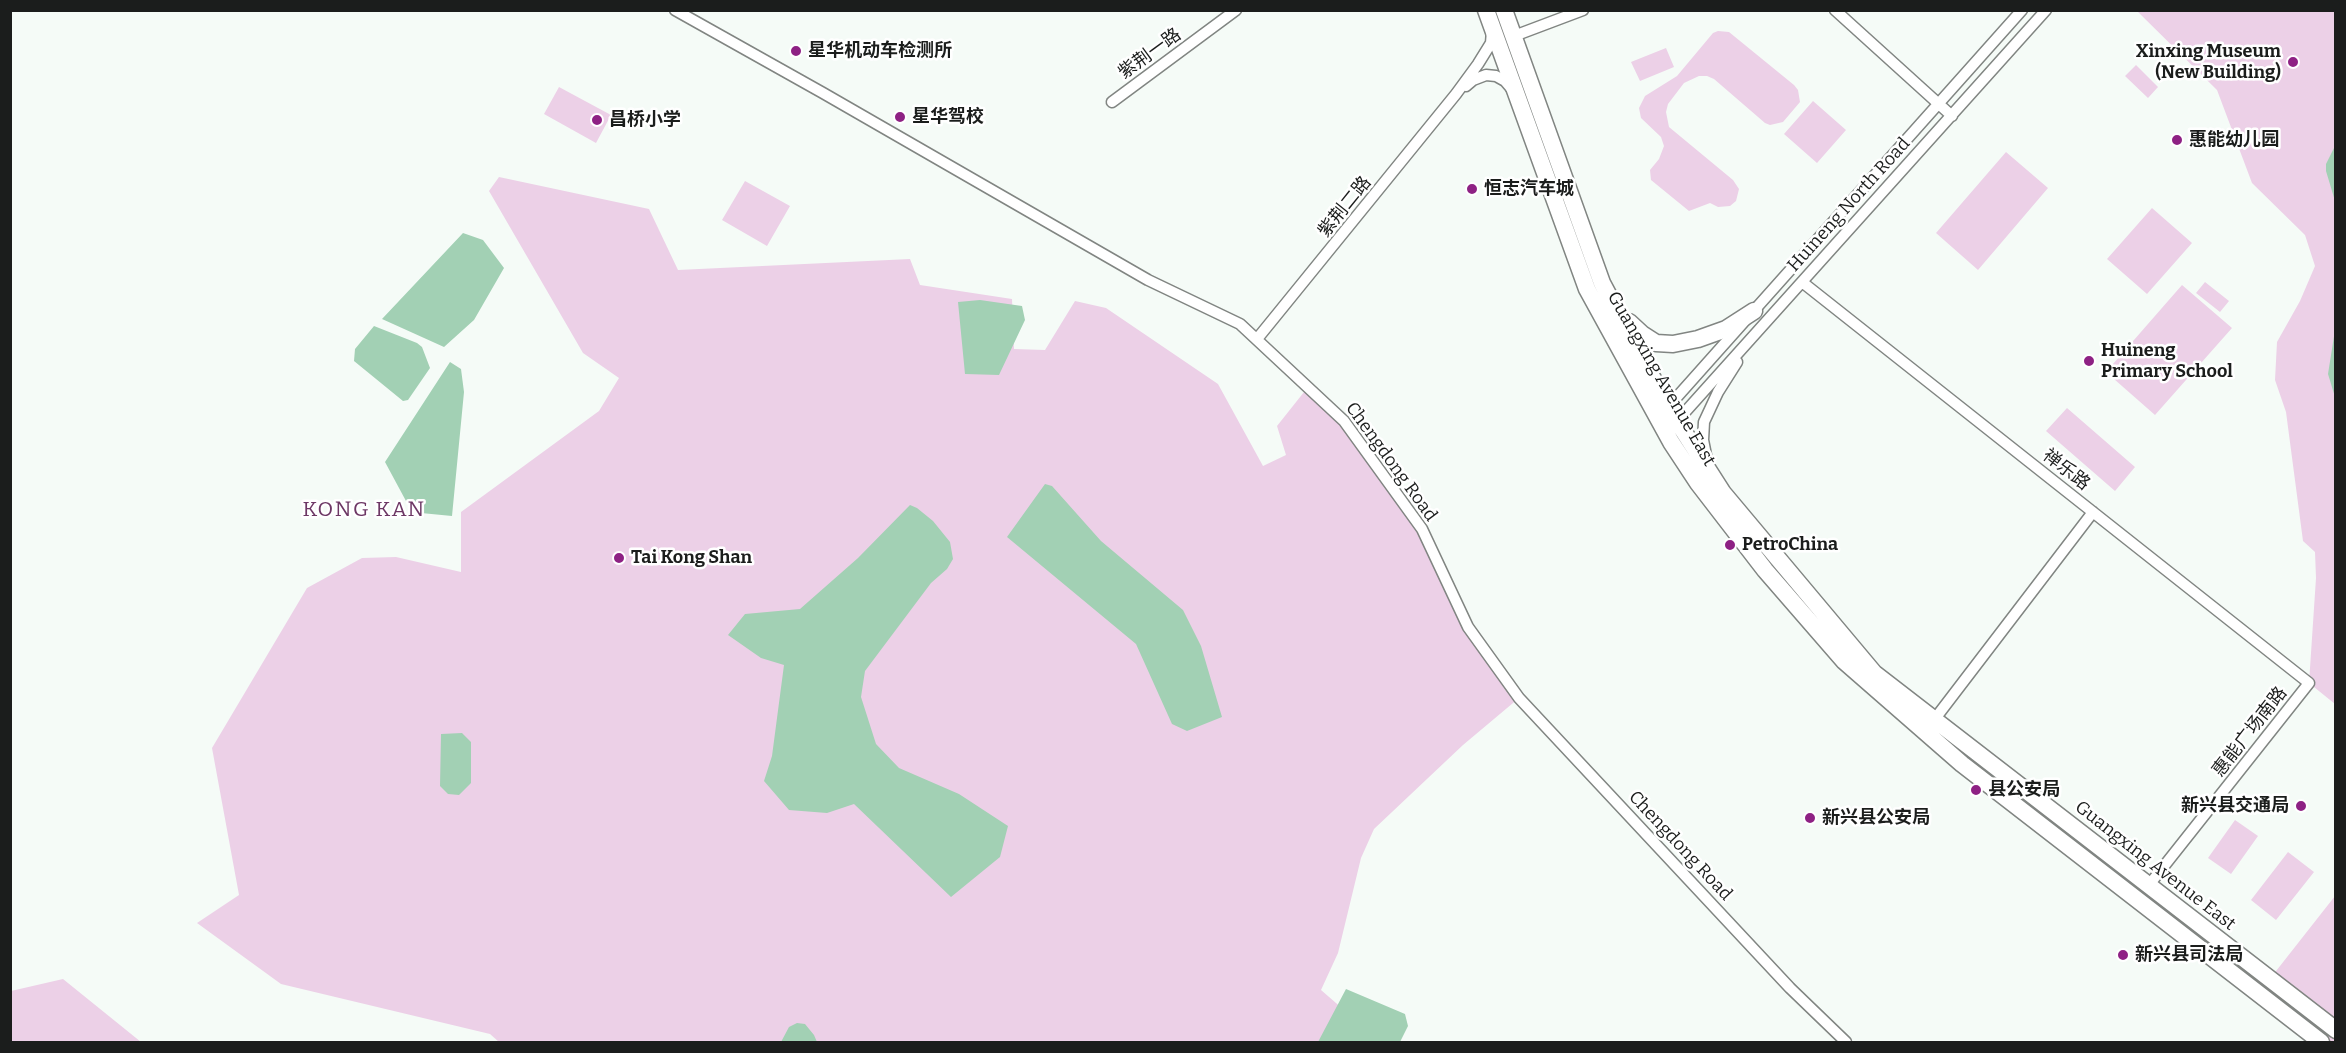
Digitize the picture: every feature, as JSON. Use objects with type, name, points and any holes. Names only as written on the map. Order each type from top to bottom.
[{"type":"highway","name":"Guangxing Avenue East","points":[[1486,10],[1587,289],[1671,442],[1698,483],[1765,570],[1844,661],[1962,764],[2321,1042]]},
{"type":"highway","name":"Guangxing Avenue East","points":[[1504,10],[1602,283],[1672,414],[1723,493],[1874,673],[2336,1030]]},
{"type":"highway","points":[[1618,310],[1642,334],[1656,343],[1673,344],[1698,339],[1726,329],[1754,311]]},
{"type":"street","name":"Chengdong Road","points":[[675,10],[1148,280],[1239,324],[1257,339],[1344,421],[1422,529],[1468,627],[1519,698],[1783,980],[1846,1042]]},
{"type":"street","name":"紫荆一路","points":[[1112,102],[1236,10]]},
{"type":"street","points":[[1514,36],[1583,10]]},
{"type":"street","points":[[1835,10],[1952,116]]},
{"type":"street","name":"Huineng North Road","points":[[1672,414],[1754,311],[2022,10]]},
{"type":"street","name":"Huineng North Road","points":[[1672,414],[1758,331],[2046,10]]},
{"type":"street","name":"紫荆二路","points":[[1257,339],[1456,94],[1491,43],[1492,27]]},
{"type":"street","name":"紫荆二路","points":[[1456,94],[1473,80],[1486,75],[1496,76],[1505,81],[1517,95]]},
{"type":"street","name":"禅乐路","points":[[1802,282],[2309,683]]},
{"type":"street","points":[[1723,493],[1707,461],[1703,440],[1704,422],[1718,392],[1758,331]]},
{"type":"street","points":[[1934,720],[2093,512]]},
{"type":"street","name":"惠能广场南路","points":[[2149,885],[2309,683]]},
{"type":"shaded area","points":[[2137,11],[2335,11],[2335,704],[2309,683],[2316,578],[2315,552],[2303,541],[2286,412],[2275,380],[2277,342],[2300,301],[2315,266],[2305,235],[2252,183],[2217,90]]},
{"type":"shaded area","points":[[1729,32],[1794,85],[1798,90],[1800,102],[1783,122],[1770,125],[1714,79],[1699,76],[1684,83],[1668,104],[1666,112],[1669,127],[1733,180],[1739,189],[1736,201],[1730,206],[1718,207],[1710,203],[1689,211],[1651,180],[1650,170],[1659,159],[1664,146],[1661,137],[1641,118],[1639,108],[1645,96],[1677,76],[1713,33]]},
{"type":"shaded area","points":[[1666,48],[1674,67],[1640,81],[1631,62]]},
{"type":"shaded area","points":[[2136,65],[2158,87],[2148,98],[2125,76]]},
{"type":"shaded area","points":[[559,87],[611,115],[596,143],[544,114]]},
{"type":"shaded area","points":[[1813,101],[1846,130],[1817,163],[1784,134]]},
{"type":"shaded area","points":[[2336,146],[2335,201],[2326,164]]},
{"type":"shaded area","points":[[2006,152],[2048,188],[1978,270],[1936,233]]},
{"type":"shaded area","points":[[499,177],[649,209],[678,270],[910,259],[920,285],[1012,299],[1014,349],[1045,350],[1075,301],[1106,308],[1218,384],[1263,466],[1286,455],[1277,426],[1308,387],[1344,421],[1422,529],[1468,627],[1519,698],[1463,745],[1374,829],[1361,858],[1338,953],[1321,990],[1381,1042],[499,1042],[490,1034],[281,984],[197,923],[239,895],[212,748],[307,588],[362,558],[396,557],[461,572],[461,512],[599,411],[619,378],[583,353],[489,191]]},
{"type":"shaded area","points":[[745,181],[790,206],[767,246],[722,220]]},
{"type":"shaded area","points":[[2152,208],[2192,243],[2147,294],[2107,259]]},
{"type":"shaded area","points":[[463,233],[483,240],[504,268],[474,320],[444,347],[382,319]]},
{"type":"shaded area","points":[[2205,282],[2229,301],[2220,312],[2196,293]]},
{"type":"shaded area","points":[[2182,285],[2232,328],[2155,415],[2106,372]]},
{"type":"shaded area","points":[[980,300],[1022,306],[1025,320],[999,375],[965,374],[958,302]]},
{"type":"shaded area","points":[[374,326],[422,347],[430,368],[408,400],[403,401],[354,361],[355,349]]},
{"type":"shaded area","points":[[2335,330],[2335,397],[2328,374]]},
{"type":"shaded area","points":[[450,362],[461,369],[464,392],[452,516],[421,513],[406,501],[385,462]]},
{"type":"shaded area","points":[[2067,408],[2135,467],[2115,491],[2046,431]]},
{"type":"shaded area","points":[[1045,484],[1052,486],[1101,541],[1183,610],[1201,646],[1222,717],[1187,731],[1172,724],[1136,644],[1007,537]]},
{"type":"shaded area","points":[[910,505],[933,521],[950,542],[953,559],[947,569],[931,583],[865,671],[861,697],[876,744],[899,768],[959,794],[1008,826],[1000,857],[951,897],[854,804],[827,813],[789,810],[764,781],[772,756],[784,665],[761,658],[728,635],[745,614],[800,609],[858,558]]},
{"type":"shaded area","points":[[462,733],[471,742],[471,783],[459,795],[448,794],[440,786],[441,734]]},
{"type":"shaded area","points":[[2235,820],[2258,836],[2231,874],[2208,858]]},
{"type":"shaded area","points":[[2288,852],[2314,872],[2276,920],[2251,900]]},
{"type":"shaded area","points":[[2335,896],[2335,1042],[2321,1042],[2258,994]]},
{"type":"shaded area","points":[[63,979],[141,1042],[11,1042],[11,991]]},
{"type":"shaded area","points":[[1346,989],[1405,1014],[1408,1026],[1400,1042],[1318,1042]]},
{"type":"shaded area","points":[[797,1023],[805,1024],[817,1042],[781,1042],[789,1027]]},
{"type":"place","name":"星华机动车检测所","points":[[796,51]]},
{"type":"place","name":"Xinxing Museum (New Building)","points":[[2293,62]]},
{"type":"place","name":"星华驾校","points":[[900,117]]},
{"type":"place","name":"昌桥小学","points":[[597,120]]},
{"type":"place","name":"惠能幼儿园","points":[[2177,140]]},
{"type":"place","name":"恒志汽车城","points":[[1472,189]]},
{"type":"place","name":"Huineng Primary School","points":[[2089,361]]},
{"type":"place","name":"PetroChina","points":[[1730,545]]},
{"type":"place","name":"Tai Kong Shan","points":[[619,558]]},
{"type":"place","name":"县公安局","points":[[1976,790]]},
{"type":"place","name":"新兴县交通局","points":[[2301,806]]},
{"type":"place","name":"新兴县公安局","points":[[1810,818]]},
{"type":"place","name":"新兴县司法局","points":[[2123,955]]},
{"type":"district","name":"KONG KAN","points":[[364,510]]}]
